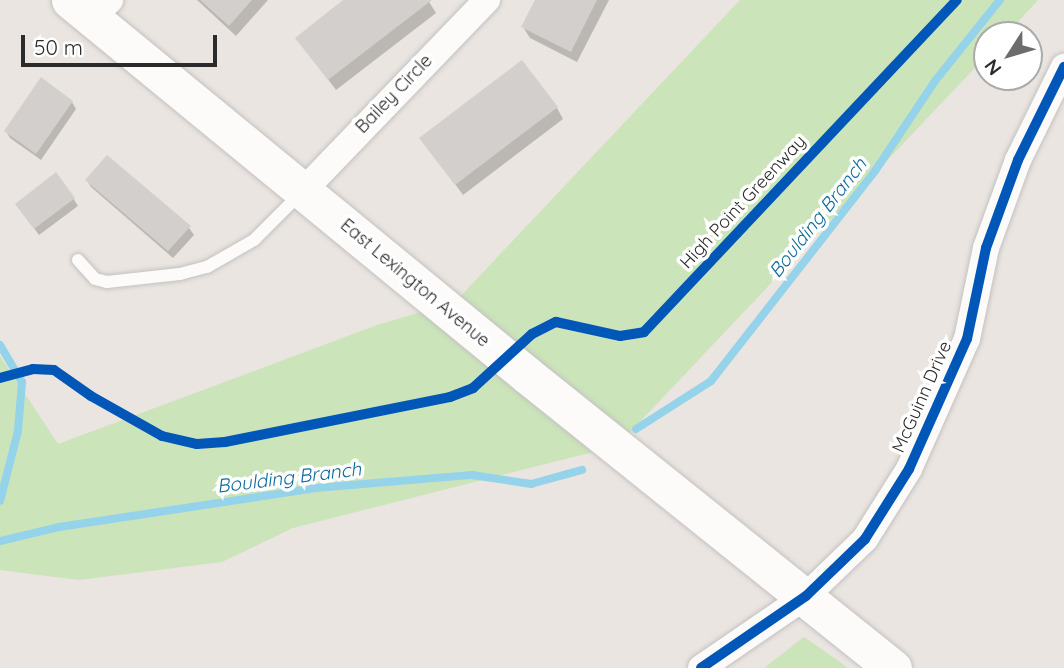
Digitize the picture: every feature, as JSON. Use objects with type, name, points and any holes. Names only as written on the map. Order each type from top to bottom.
[{"type":"main road","name":"East Lexington Avenue","points":[[90,6],[304,190],[527,375],[893,668]]},
{"type":"street","name":"Bailey Circle","points":[[304,190],[487,0]]},
{"type":"street","name":"McGuinn Drive","points":[[701,668],[806,596],[865,539],[909,469],[967,339],[986,248],[1018,160],[1064,67]]},
{"type":"lane","points":[[78,260],[95,279],[107,282],[180,274],[207,267],[254,240],[304,190]]},
{"type":"green space","points":[[740,0],[1038,0],[1019,21],[973,21],[973,70],[617,446],[293,528],[222,562],[79,580],[0,570],[0,356],[58,444],[377,325],[455,302]]},
{"type":"green space","points":[[804,637],[843,664],[847,668],[764,668]]},
{"type":"building","points":[[200,0],[252,0],[229,26]]},
{"type":"building","points":[[343,0],[432,0],[328,80],[295,38]]},
{"type":"building","points":[[535,0],[597,0],[571,52],[521,27]]},
{"type":"building","points":[[522,60],[558,107],[455,185],[419,138]]},
{"type":"building","points":[[41,77],[73,101],[36,154],[4,131]]},
{"type":"building","points":[[107,155],[191,226],[168,251],[85,180]]},
{"type":"building","points":[[56,172],[75,198],[34,229],[15,204]]},
{"type":"waterway","name":"Boulding Branch","points":[[636,429],[711,381],[875,171],[935,81],[1000,0]]},
{"type":"waterway","points":[[0,345],[22,382],[18,431],[0,501]]},
{"type":"waterway","name":"Boulding Branch","points":[[0,541],[59,527],[316,488],[472,475],[531,484],[582,470]]},
{"type":"cycle path","name":"High Point Greenway","points":[[0,378],[33,369],[54,370],[91,396],[162,436],[197,444],[225,442],[450,397],[473,388],[532,334],[556,322],[620,336],[644,332],[957,0]]},
{"type":"cycle path","points":[[701,668],[806,596],[865,539],[909,469],[967,339],[986,248],[1018,160],[1064,67]]}]
